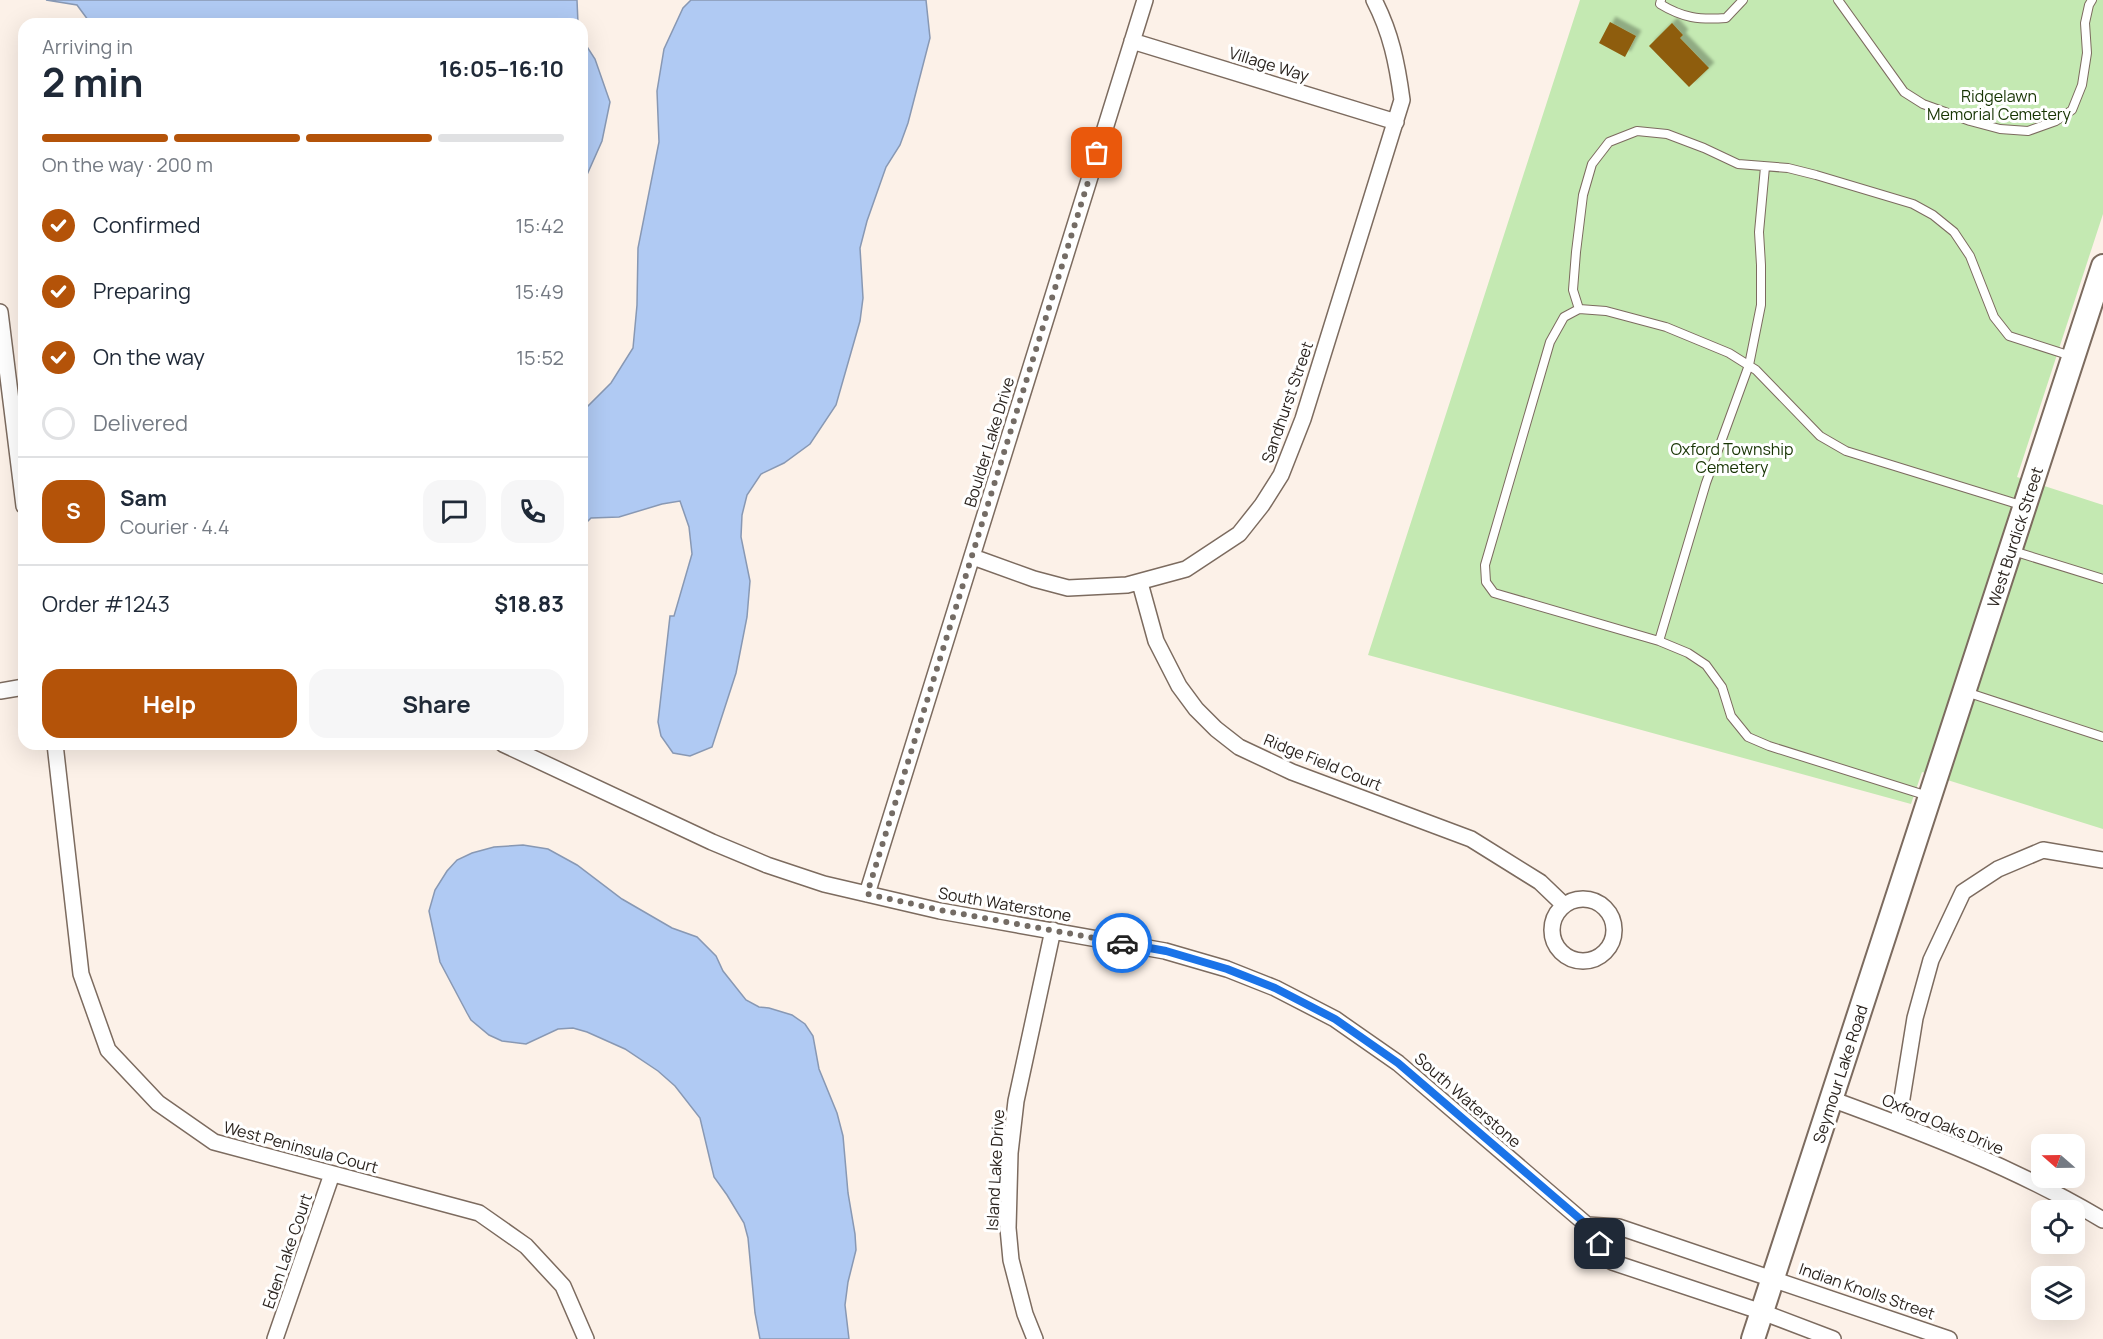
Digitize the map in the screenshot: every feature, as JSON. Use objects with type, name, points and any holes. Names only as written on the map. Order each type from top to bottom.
[{"type":"street","name":"Boulder Lake Drive","points":[[867,894],[1145,0]]},
{"type":"street","name":"Sandhurst Street","points":[[973,557],[1034,579],[1068,588],[1140,583],[1186,569],[1239,534],[1262,505],[1281,475],[1303,418],[1402,100],[1398,66],[1387,25],[1374,0]]},
{"type":"street","name":"Village Way","points":[[1132,41],[1396,122]]},
{"type":"street","name":"West Burdick Street","points":[[1929,802],[2103,266]]},
{"type":"street","points":[[0,312],[18,458]]},
{"type":"street","name":"Ridge Field Court","points":[[1140,583],[1156,641],[1179,686],[1196,709],[1239,747],[1292,772],[1470,839],[1540,882],[1564,905]]},
{"type":"street","points":[[0,691],[18,688]]},
{"type":"street","name":"West Peninsula Court","points":[[56,750],[81,974],[108,1050],[158,1103],[214,1142],[479,1213],[526,1246],[563,1286],[586,1339]]},
{"type":"street","name":"South Waterstone","points":[[516,750],[712,842],[766,865],[824,884],[940,910],[1166,951],[1227,969],[1275,988],[1335,1019],[1398,1063],[1587,1225],[1612,1262],[1762,1312]]},
{"type":"street","name":"Seymour Lake Road","points":[[1753,1339],[1929,802]]},
{"type":"street","points":[[1898,1123],[1918,1006],[1931,960],[1963,892],[1998,869],[2043,850],[2103,860]]},
{"type":"street","points":[[1583,899],[1593,900],[1602,905],[1614,922],[1615,932],[1607,951],[1589,962],[1579,962],[1560,952],[1554,944],[1552,923],[1564,905],[1573,900],[1583,899]]},
{"type":"street","name":"Island Lake Drive","points":[[1035,1339],[1022,1305],[1011,1260],[1008,1228],[1010,1154],[1016,1101],[1053,930]]},
{"type":"street","name":"Oxford Oaks Drive","points":[[1832,1098],[1898,1123],[2055,1192],[2103,1220]]},
{"type":"street","name":"Eden Lake Court","points":[[275,1339],[332,1174]]},
{"type":"street","points":[[1587,1225],[1619,1227],[1773,1278]]},
{"type":"street","name":"Indian Knolls Street","points":[[1773,1278],[1948,1339]]},
{"type":"street","points":[[1762,1312],[1833,1339]]},
{"type":"lane","points":[[1661,0],[1660,4],[1672,11],[1701,20],[1726,18],[1743,0]]},
{"type":"lane","points":[[1838,0],[1904,92],[1923,104],[1970,121],[2000,129],[2028,131],[2056,121],[2072,110],[2082,85],[2086,53],[2085,23],[2092,0]]},
{"type":"lane","points":[[1579,309],[1573,290],[1582,195],[1592,164],[1609,142],[1637,131],[1667,134],[1738,164],[1788,168],[1913,204],[1933,215],[1954,232],[1970,256],[1994,317],[2009,336],[2073,357]]},
{"type":"lane","points":[[1659,642],[1706,483],[1749,365],[1761,305],[1759,232],[1765,167]]},
{"type":"lane","points":[[1929,802],[1748,737],[1731,716],[1722,687],[1707,665],[1688,652],[1494,593],[1486,582],[1485,565],[1550,342],[1564,316],[1579,309],[1606,311],[1666,327],[1730,353],[1756,369],[1820,436],[1846,451],[2025,506]]},
{"type":"lane","points":[[2011,550],[2103,579]]},
{"type":"lane","points":[[1964,691],[2103,737]]},
{"type":"green space","name":"Oxford Township Cemetery","points":[[1580,0],[2103,0],[2103,214],[2017,477],[2103,505],[2103,829],[1922,772],[1911,804],[1368,655]]},
{"type":"water","points":[[46,0],[577,0],[578,18],[87,18],[77,5]]},
{"type":"water","points":[[691,0],[926,0],[930,38],[908,123],[900,145],[886,167],[860,248],[863,298],[860,321],[836,405],[810,444],[784,463],[761,474],[747,495],[742,515],[741,537],[750,581],[747,617],[736,673],[712,747],[690,756],[673,753],[661,736],[658,722],[670,616],[674,616],[692,554],[689,527],[680,501],[619,517],[591,518],[588,521],[588,406],[611,383],[633,348],[637,305],[638,248],[659,142],[657,91],[664,49],[683,8]]},
{"type":"water","points":[[588,48],[595,59],[610,102],[602,141],[588,172]]},
{"type":"water","points":[[523,845],[548,849],[577,865],[622,899],[672,928],[697,937],[716,956],[723,971],[746,1000],[759,1007],[792,1015],[805,1024],[813,1036],[819,1069],[837,1113],[843,1136],[848,1193],[855,1234],[856,1250],[845,1305],[849,1339],[760,1339],[755,1313],[748,1238],[744,1223],[714,1177],[700,1118],[675,1086],[658,1071],[625,1049],[573,1028],[558,1029],[526,1044],[502,1041],[489,1035],[471,1020],[440,962],[429,911],[435,890],[457,860],[494,847]]},
{"type":"building","points":[[1610,22],[1636,36],[1625,57],[1599,43]]},
{"type":"building","points":[[1672,23],[1683,35],[1680,38],[1709,68],[1689,87],[1649,46]]},
{"type":"way so far","points":[[1097,153],[867,894],[940,910],[1122,943]]},
{"type":"route","points":[[1122,943],[1166,951],[1227,969],[1275,988],[1335,1019],[1398,1063],[1587,1225],[1600,1244]]},
{"type":"park label","name":"Ridgelawn Memorial Cemetery","points":[[1999,105]]}]
